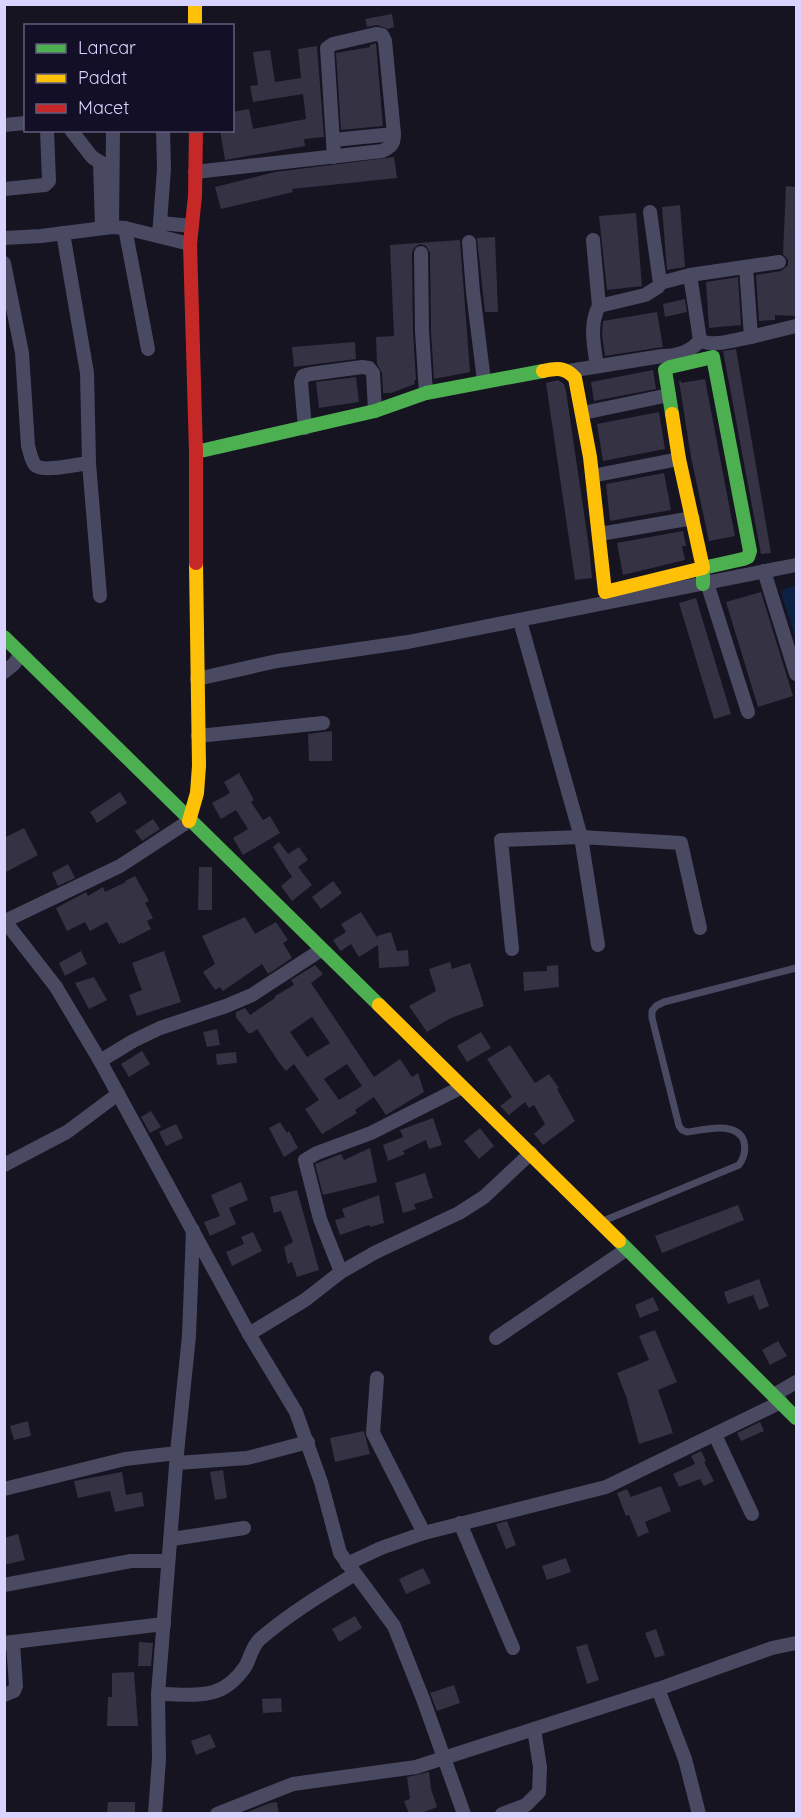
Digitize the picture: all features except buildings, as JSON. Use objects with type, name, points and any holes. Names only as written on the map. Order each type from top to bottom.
[{"type":"street","points":[[195,4],[195,24]]},
{"type":"street","points":[[195,172],[382,152],[391,148],[394,134],[385,41],[382,34],[333,44],[327,48],[334,157]]},
{"type":"street","points":[[4,125],[24,123]]},
{"type":"street","points":[[4,189],[45,185],[49,181],[47,132]]},
{"type":"street","points":[[73,132],[92,157],[112,171]]},
{"type":"street","points":[[113,227],[114,132]]},
{"type":"street","points":[[159,230],[164,169],[163,132]]},
{"type":"street","points":[[196,132],[190,244],[196,452],[197,792],[189,821],[120,866],[5,921],[56,987],[100,1061],[249,1334],[296,1412],[308,1442],[340,1553],[394,1626],[464,1814]]},
{"type":"street","points":[[333,140],[394,134]]},
{"type":"street","points":[[99,162],[113,227],[148,349]]},
{"type":"street","points":[[650,212],[660,283]]},
{"type":"street","points":[[4,238],[113,227],[159,230],[192,226]]},
{"type":"street","points":[[159,230],[190,244]]},
{"type":"street","points":[[63,233],[87,373],[89,463],[100,596]]},
{"type":"street","points":[[594,240],[599,306],[594,315],[593,340],[597,366]]},
{"type":"street","points":[[469,242],[472,292],[484,381]]},
{"type":"street","points":[[422,253],[422,331],[426,393]]},
{"type":"street","points":[[599,306],[645,294],[658,287],[660,283],[690,275],[779,262]]},
{"type":"street","points":[[4,263],[22,353],[28,446],[32,460],[34,464],[43,469],[89,463]]},
{"type":"street","points":[[746,267],[751,337]]},
{"type":"street","points":[[197,679],[278,661],[408,642],[520,621],[748,557],[749,543],[709,347],[690,275]]},
{"type":"street","points":[[748,712],[705,583],[693,518],[678,459],[665,370],[709,347],[796,326]]},
{"type":"street","points":[[196,452],[375,411],[426,393],[484,381],[542,370],[559,368],[569,371],[673,356],[695,346],[709,347]]},
{"type":"street","points":[[305,428],[301,382],[303,376],[310,374],[369,368],[373,373],[375,411]]},
{"type":"street","points":[[569,371],[575,378],[583,413],[600,534],[604,598]]},
{"type":"street","points":[[583,413],[669,395]]},
{"type":"street","points":[[592,476],[678,459]]},
{"type":"street","points":[[600,534],[693,518]]},
{"type":"street","points":[[744,559],[748,574]]},
{"type":"street","points":[[604,598],[705,583],[796,565]]},
{"type":"street","points":[[764,572],[796,674]]},
{"type":"street","points":[[520,621],[581,837],[598,945]]},
{"type":"street","points":[[4,637],[189,821],[531,1153],[796,1418]]},
{"type":"street","points":[[4,672],[21,654]]},
{"type":"street","points":[[198,736],[323,723]]},
{"type":"street","points":[[512,949],[501,840],[581,837],[681,843],[700,928]]},
{"type":"street","points":[[100,1061],[160,1028],[252,995],[321,950]]},
{"type":"street","points":[[341,1272],[320,1219],[304,1160],[371,1133],[462,1087]]},
{"type":"street","points":[[4,1165],[67,1132],[118,1094]]},
{"type":"street","points":[[249,1334],[305,1300],[341,1272],[376,1252],[459,1213],[484,1197],[531,1153]]},
{"type":"street","points":[[155,1814],[159,1759],[158,1694],[189,1336],[193,1230]]},
{"type":"street","points":[[496,1338],[627,1249]]},
{"type":"street","points":[[377,1377],[373,1433],[424,1533]]},
{"type":"street","points":[[158,1694],[213,1694],[227,1687],[251,1657],[259,1640],[381,1548],[459,1523],[606,1487],[715,1435],[778,1399],[796,1382]]},
{"type":"street","points":[[715,1435],[752,1514]]},
{"type":"street","points":[[4,1489],[125,1459],[247,1458],[308,1442]]},
{"type":"street","points":[[459,1523],[513,1648]]},
{"type":"street","points":[[171,1539],[244,1528]]},
{"type":"street","points":[[4,1585],[131,1561],[168,1561]]},
{"type":"street","points":[[4,1695],[15,1690],[16,1686],[9,1643],[164,1624]]},
{"type":"street","points":[[224,1812],[293,1784],[416,1767],[658,1689],[772,1648],[796,1643]]},
{"type":"street","points":[[658,1689],[685,1759],[699,1814]]},
{"type":"street","points":[[502,1814],[526,1805],[538,1792],[540,1767],[534,1729]]},
{"type":"lane","points":[[600,1222],[739,1165],[744,1157],[744,1140],[739,1133],[730,1128],[687,1132],[679,1126],[652,1011],[664,1002],[796,968]]},
{"type":"water","points":[[796,586],[796,639],[781,592],[786,588]]},
{"type":"traffic: fast","points":[[672,414],[665,370],[713,357],[750,551],[748,557],[743,559],[703,568],[703,584]]},
{"type":"traffic: fast","points":[[196,452],[375,411],[426,393],[543,371]]},
{"type":"traffic: fast","points":[[4,637],[379,1005]]},
{"type":"traffic: fast","points":[[619,1241],[796,1418]]},
{"type":"traffic: slow","points":[[195,4],[195,24]]},
{"type":"traffic: slow","points":[[543,371],[560,369],[575,378],[590,457],[605,592],[703,568],[679,459],[672,414]]},
{"type":"traffic: slow","points":[[189,821],[197,793],[199,766],[196,563]]},
{"type":"traffic: slow","points":[[379,1005],[619,1241]]},
{"type":"traffic: jam","points":[[196,132],[195,196],[190,244],[196,452],[196,563]]}]
